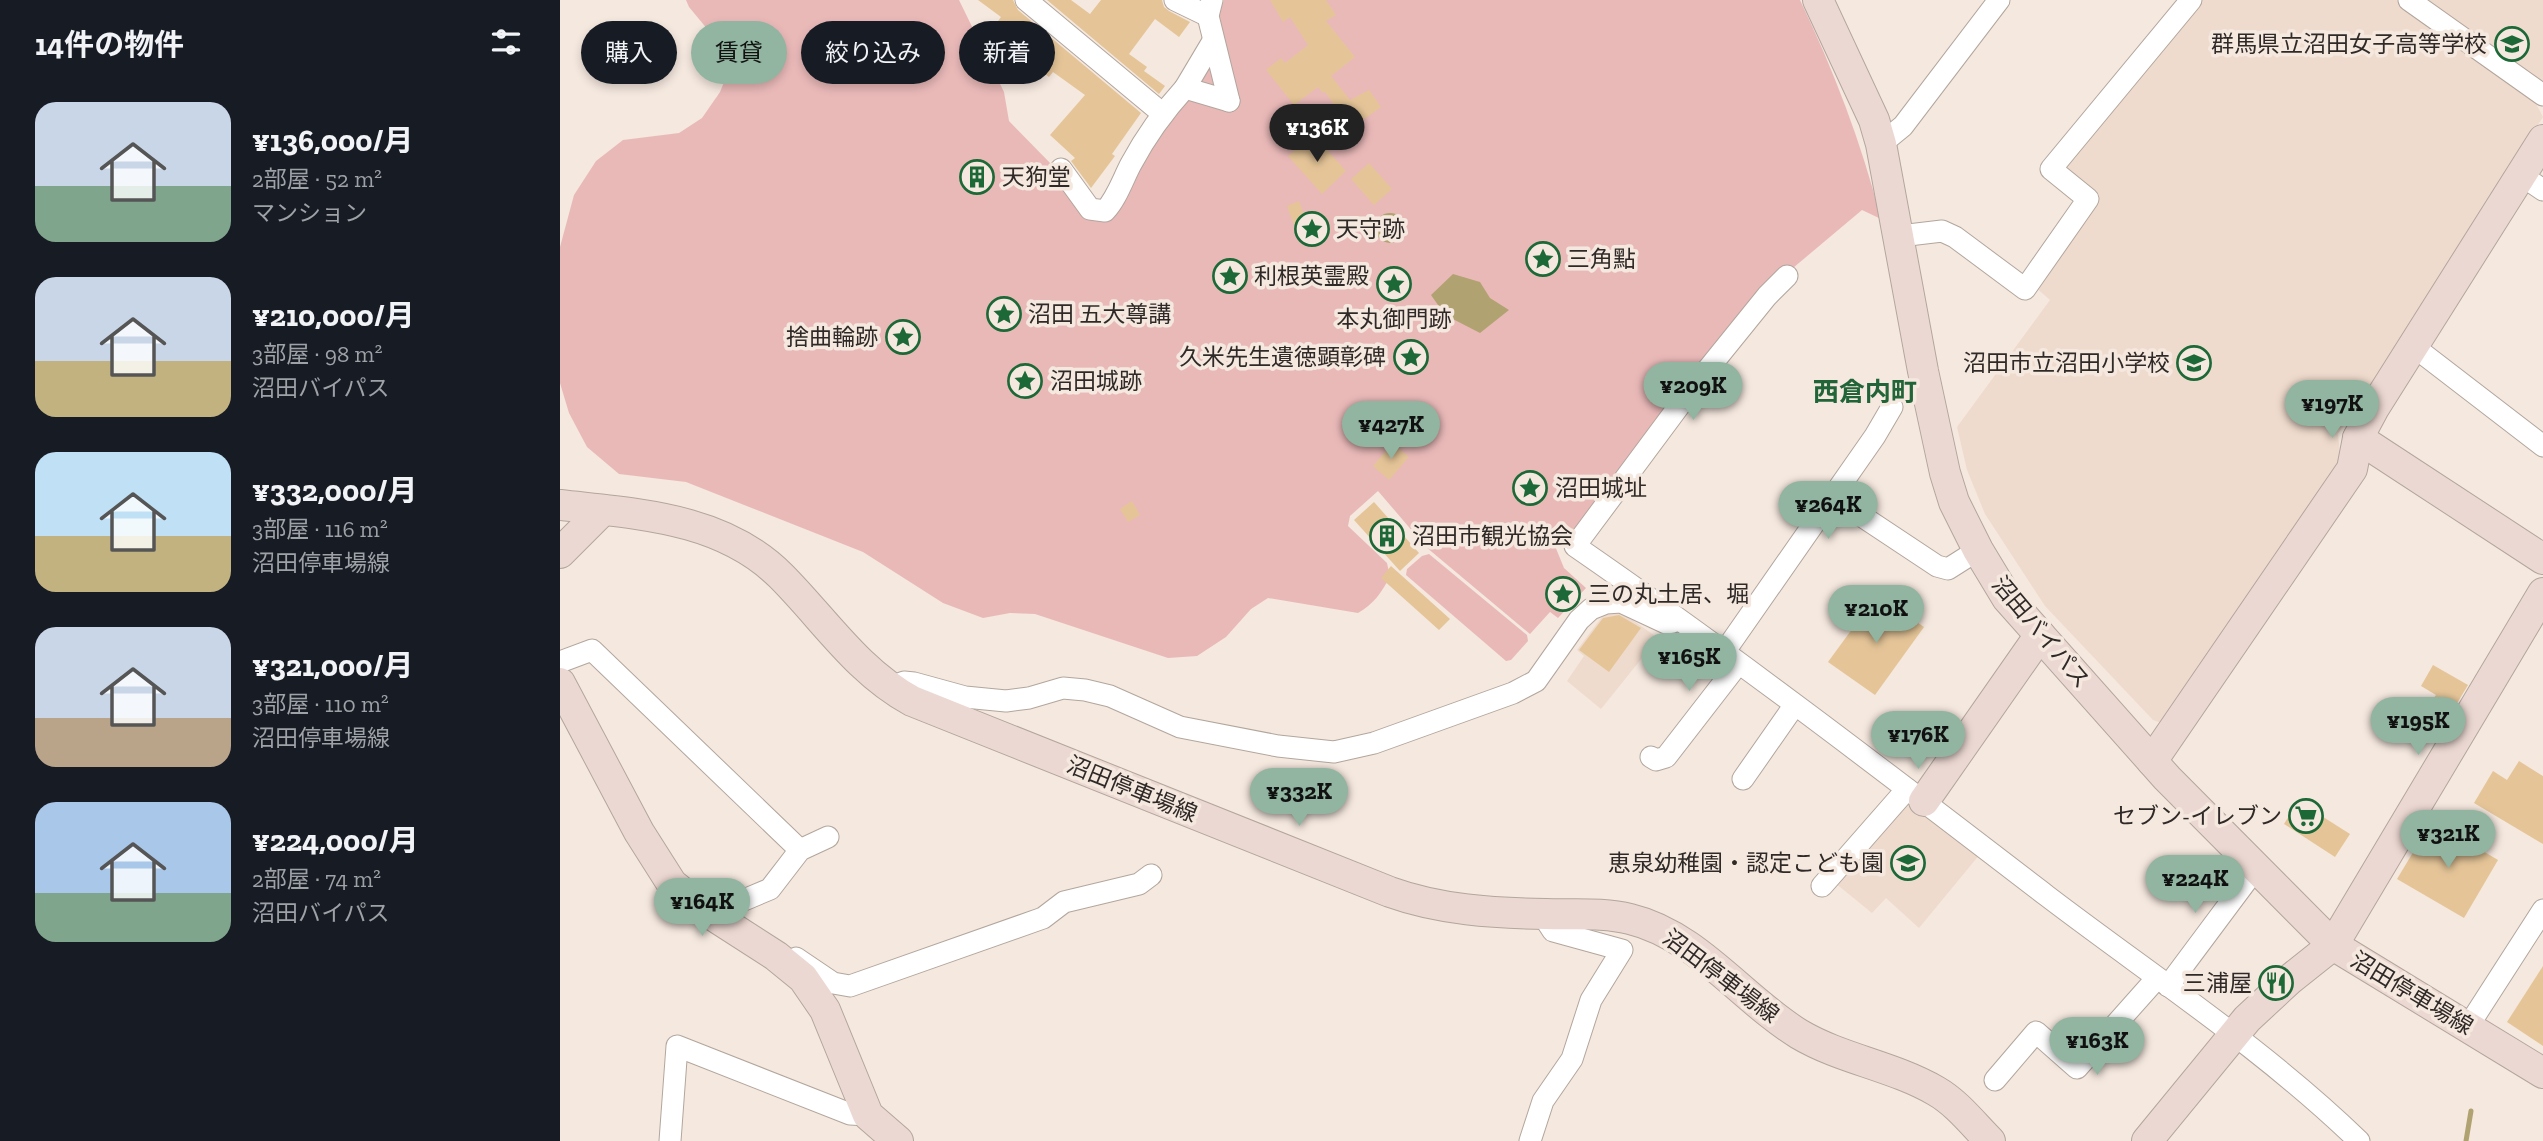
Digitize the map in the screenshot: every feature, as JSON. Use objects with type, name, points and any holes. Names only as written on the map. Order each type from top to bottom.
[{"type":"main road","name":"沼田バイパス","points":[[1818,0],[1874,120],[1881,144],[1941,459],[1954,502],[1978,550],[2007,598],[2152,761],[2333,945]]},
{"type":"main road","points":[[2152,761],[2353,469],[2358,438],[2374,408],[2413,346],[2532,182],[2543,140]]},
{"type":"main road","points":[[2358,438],[2543,559]]},
{"type":"main road","name":"沼田停車場線","points":[[560,505],[678,520],[719,534],[765,562],[867,671],[888,688],[936,712],[1412,900],[1453,909],[1616,916],[1653,924],[1691,948],[1782,1023],[1820,1044],[1898,1073],[1939,1093],[1990,1141]]},
{"type":"main road","points":[[560,553],[603,510]]},
{"type":"main road","points":[[2333,945],[2543,593]]},
{"type":"main road","points":[[1915,795],[2040,635]]},
{"type":"main road","points":[[560,683],[639,832],[672,884],[703,909],[776,956],[803,978],[825,1010],[868,1115],[898,1141]]},
{"type":"main road","name":"沼田停車場線","points":[[2147,1141],[2247,1019],[2289,980],[2333,945],[2543,1073]]},
{"type":"street","points":[[1026,0],[1163,114]]},
{"type":"street","points":[[1175,0],[1210,8],[1213,41],[1229,101],[1185,88]]},
{"type":"street","points":[[1881,144],[1903,126],[1999,0]]},
{"type":"street","points":[[1900,236],[1942,232],[1955,237],[2025,289],[2088,199],[2051,169],[2191,0]]},
{"type":"street","points":[[2409,0],[2543,95]]},
{"type":"street","points":[[1061,169],[1090,209],[1105,211],[1111,205],[1132,162],[1163,114],[1185,88],[1213,41]]},
{"type":"street","points":[[1787,276],[1767,296],[1699,380],[1575,546],[1731,657],[2233,1035],[2312,1098],[2360,1141]]},
{"type":"street","points":[[2413,346],[2543,446]]},
{"type":"street","points":[[1651,757],[1656,760],[1666,757],[1892,407]]},
{"type":"street","points":[[1833,497],[1937,566],[1948,569],[1978,550]]},
{"type":"street","points":[[888,688],[904,682],[914,683],[965,697],[1006,701],[1029,698],[1063,688],[1086,690],[1110,696],[1180,727],[1278,746],[1334,752],[1374,743],[1513,693],[1536,681],[1579,620],[1591,609],[1606,603],[1621,602],[1666,623],[1681,620]]},
{"type":"street","points":[[560,662],[592,650],[800,850]]},
{"type":"street","points":[[1743,779],[1794,706]]},
{"type":"street","points":[[1822,886],[1915,795]]},
{"type":"street","points":[[703,909],[744,900],[770,888],[800,850],[828,837]]},
{"type":"street","points":[[1995,1080],[2036,1032],[2077,1068],[2163,982],[2256,868]]},
{"type":"street","points":[[776,956],[797,958],[832,984],[850,986],[1043,918],[1064,902],[1139,884],[1151,875]]},
{"type":"street","points":[[2468,1028],[2543,910]]},
{"type":"street","points":[[1530,1141],[1543,1101],[1572,1059],[1591,1000],[1622,950],[1553,931],[1542,914]]},
{"type":"street","points":[[670,1141],[677,1046],[850,1114],[868,1115]]},
{"type":"shaded area","points":[[686,0],[959,0],[969,21],[959,21],[959,84],[1000,84],[1009,121],[1053,166],[1088,211],[1114,195],[1224,0],[1800,0],[1846,107],[1881,219],[1862,210],[1787,273],[1585,524],[1566,532],[1555,546],[1564,568],[1586,588],[1558,618],[1550,612],[1530,634],[1426,547],[1378,491],[1350,516],[1348,526],[1387,563],[1390,577],[1368,606],[1358,613],[1268,598],[1251,609],[1226,637],[1197,656],[1168,658],[1035,614],[1010,613],[983,618],[943,603],[863,552],[686,482],[619,474],[587,447],[569,413],[560,383],[560,247],[574,195],[596,161],[623,140],[679,133],[702,118],[723,84],[787,84],[787,21],[701,21]]},
{"type":"shaded area","name":"沼田市立沼田小学校","points":[[2199,0],[2397,0],[2531,94],[2543,117],[2338,434],[2341,462],[2164,724],[2153,720],[2045,606],[1985,514],[1967,470],[1957,427],[2050,300],[2034,286],[2098,197],[2062,168]]},
{"type":"shaded area","name":"群馬県立沼田女子高等学校","points":[[2420,0],[2543,0],[2543,87]]},
{"type":"shaded area","points":[[1390,213],[1401,217],[1405,228],[1401,239],[1390,243],[1379,239],[1375,228],[1379,217]]},
{"type":"shaded area","points":[[1453,274],[1480,282],[1490,298],[1509,310],[1480,333],[1445,315],[1431,295]]},
{"type":"shaded area","points":[[1429,554],[1527,635],[1528,641],[1511,660],[1506,661],[1406,575],[1407,569],[1422,556]]},
{"type":"shaded area","points":[[1611,605],[1658,638],[1601,709],[1567,681],[1584,656],[1577,650]]},
{"type":"shaded area","name":"恵泉幼稚園・認定こども園","points":[[1907,789],[1985,848],[1919,928],[1886,898],[1872,913],[1829,878]]},
{"type":"building","points":[[978,0],[1013,0],[1018,10],[1031,21],[998,21],[1001,17]]},
{"type":"building","points":[[1047,0],[1071,0],[1090,14],[1101,0],[1162,0],[1169,11],[1190,22],[1179,37],[1155,19],[1129,54],[1147,67],[1144,71],[1165,86],[1159,94]]},
{"type":"building","points":[[1270,0],[1326,0],[1336,15],[1326,21],[1355,57],[1331,76],[1350,100],[1369,90],[1381,107],[1360,122],[1356,118],[1348,124],[1325,92],[1318,87],[1294,105],[1266,70],[1281,58],[1285,63],[1308,45],[1290,17],[1283,22]]},
{"type":"building","points":[[1055,41],[1141,113],[1112,154],[1115,156],[1091,188],[1071,161],[1075,158],[1050,135],[1085,95],[1055,73]]},
{"type":"building","points":[[1313,134],[1346,171],[1322,194],[1288,156]]},
{"type":"building","points":[[1369,163],[1392,189],[1374,205],[1351,179]]},
{"type":"building","points":[[1299,201],[1306,220],[1294,225],[1287,206]]},
{"type":"building","points":[[1392,443],[1409,457],[1389,480],[1373,466]]},
{"type":"building","points":[[1132,501],[1140,515],[1128,522],[1120,509]]},
{"type":"building","name":"沼田市観光協会","points":[[1374,502],[1419,553],[1400,571],[1354,520]]},
{"type":"building","points":[[1391,566],[1450,619],[1439,630],[1381,578]]},
{"type":"building","points":[[1877,595],[1924,627],[1875,695],[1828,662]]},
{"type":"building","points":[[1619,615],[1641,628],[1609,672],[1579,650],[1603,618]]},
{"type":"building","points":[[2433,665],[2468,685],[2453,710],[2433,699],[2436,695],[2421,686]]},
{"type":"building","points":[[2519,761],[2543,776],[2543,844],[2474,803],[2493,771],[2507,780]]},
{"type":"building","name":"セブン-イレブン","points":[[2298,801],[2350,834],[2335,857],[2284,824]]},
{"type":"building","points":[[2432,821],[2498,860],[2464,918],[2397,879]]},
{"type":"building","points":[[2543,966],[2543,1046],[2507,1022]]},
{"type":"waterway","points":[[2466,1141],[2471,1111]]},
{"type":"place","name":"群馬県立沼田女子高等学校","points":[[2512,44]]},
{"type":"place","name":"天狗堂","points":[[977,177]]},
{"type":"place","name":"天守跡","points":[[1312,229]]},
{"type":"place","name":"三角點","points":[[1543,259]]},
{"type":"place","name":"利根英霊殿","points":[[1230,276]]},
{"type":"place","name":"本丸御門跡","points":[[1394,284]]},
{"type":"place","name":"沼田 五大尊講","points":[[1004,314]]},
{"type":"place","name":"捨曲輪跡","points":[[903,337]]},
{"type":"place","name":"久米先生遺徳顕彰碑","points":[[1411,357]]},
{"type":"place","name":"沼田市立沼田小学校","points":[[2194,363]]},
{"type":"place","name":"沼田城跡","points":[[1025,381]]},
{"type":"place","name":"沼田城址","points":[[1530,488]]},
{"type":"place","name":"沼田市観光協会","points":[[1387,536]]},
{"type":"place","name":"三の丸土居、堀","points":[[1563,594]]},
{"type":"place","name":"セブン-イレブン","points":[[2306,816]]},
{"type":"place","name":"恵泉幼稚園・認定こども園","points":[[1908,863]]},
{"type":"place","name":"三浦屋","points":[[2276,983]]},
{"type":"district","name":"西倉内町","points":[[1865,392]]}]
